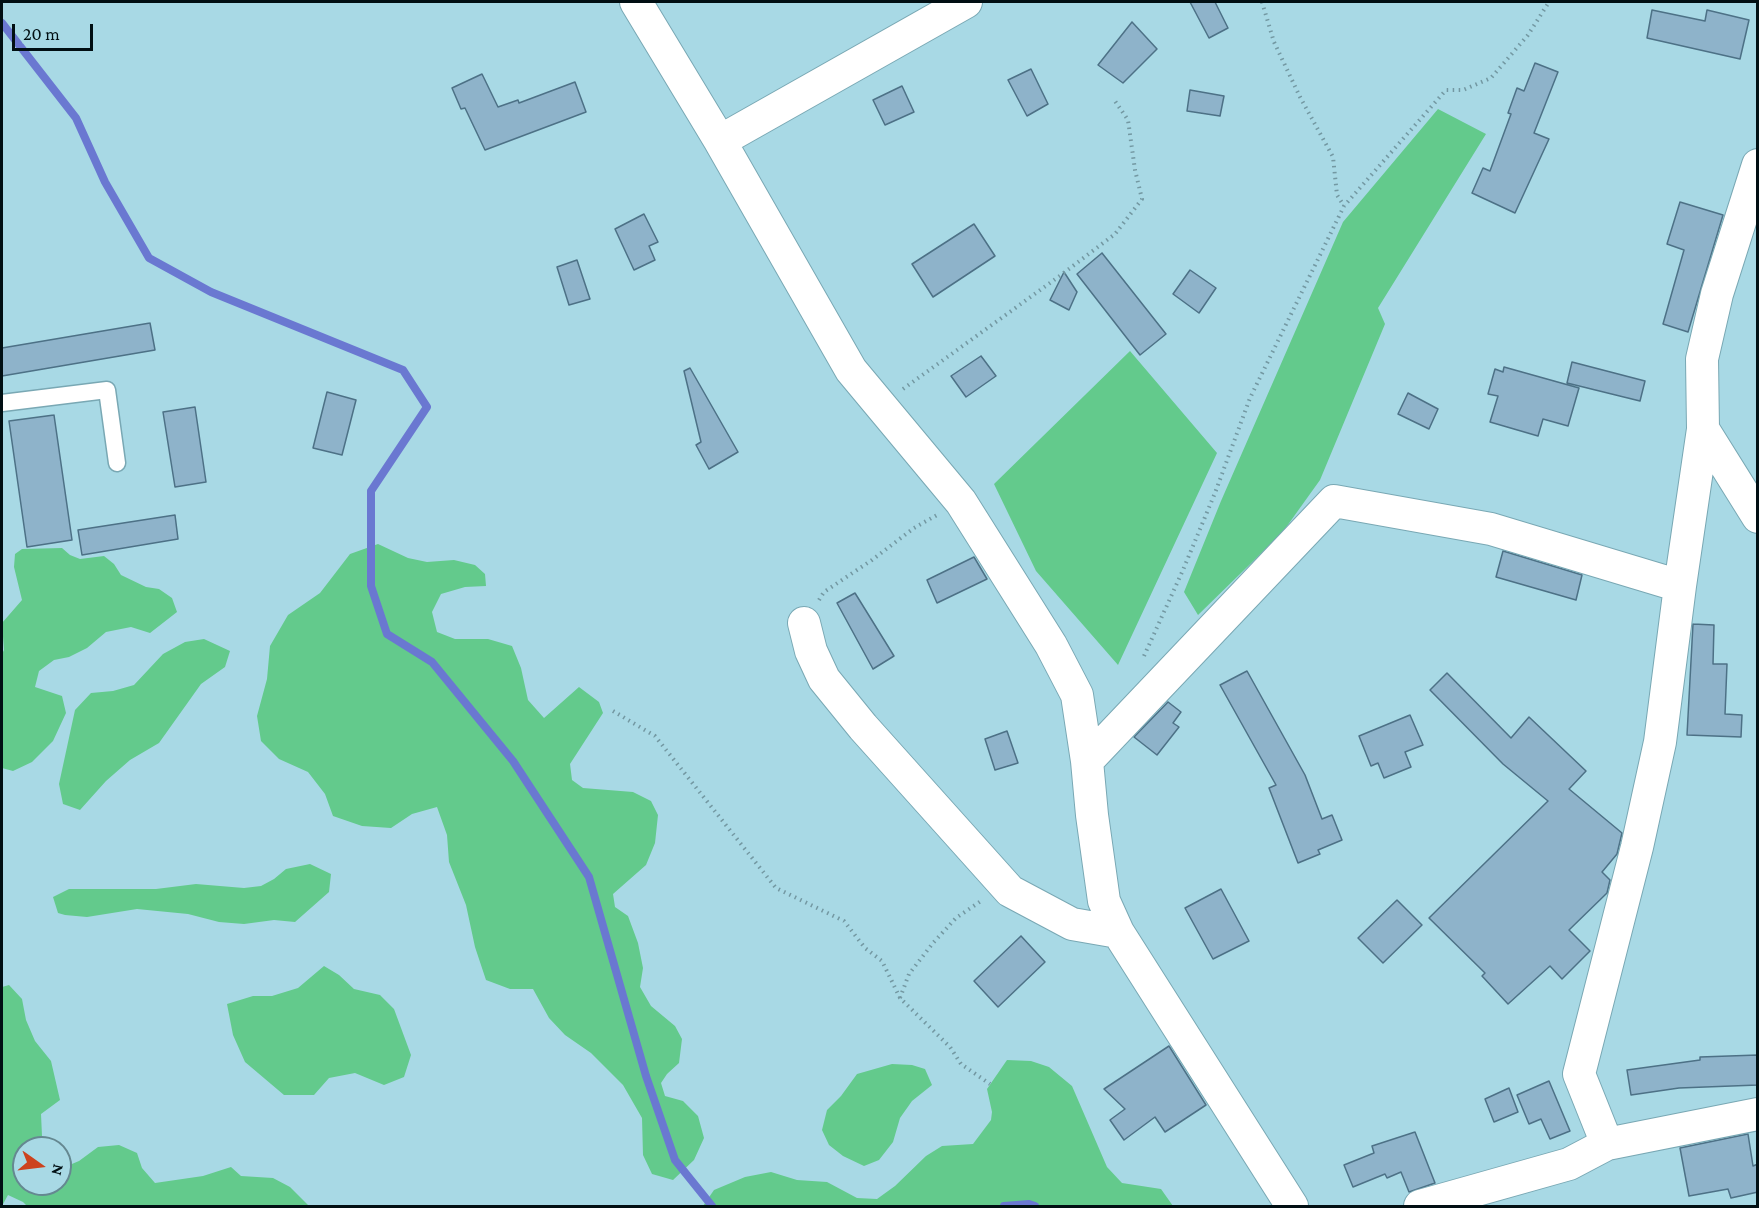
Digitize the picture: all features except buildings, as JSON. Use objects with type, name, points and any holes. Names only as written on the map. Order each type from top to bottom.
[{"type":"street","points":[[636,2],[720,141],[851,370],[961,502],[1051,645],[1077,694],[1104,901],[1118,932],[1292,1206]]},
{"type":"street","points":[[720,141],[966,2]]},
{"type":"street","points":[[1607,1144],[1579,1074],[1637,847],[1660,742],[1703,429],[1702,359],[1717,294],[1758,165]]},
{"type":"street","points":[[1703,429],[1758,517]]},
{"type":"street","points":[[1087,761],[1334,501],[1491,529],[1680,586]]},
{"type":"street","points":[[804,623],[811,651],[824,679],[863,727],[1010,891],[1072,924],[1118,932]]},
{"type":"street","points":[[1420,1206],[1569,1164],[1607,1144],[1758,1114]]},
{"type":"lane","points":[[2,403],[107,390],[117,463]]},
{"type":"path","points":[[1262,2],[1274,42],[1300,97],[1333,157],[1337,195],[1344,206]]},
{"type":"path","points":[[1141,662],[1215,493],[1250,398],[1344,206],[1446,90],[1463,90],[1491,78],[1528,35],[1549,2]]},
{"type":"path","points":[[880,405],[1061,275],[1114,234],[1142,199],[1135,170],[1128,120],[1115,101]]},
{"type":"path","points":[[804,623],[824,592],[914,528],[961,502]]},
{"type":"path","points":[[614,711],[655,735],[776,888],[844,921],[865,948],[882,962],[900,998],[950,1047],[961,1064],[990,1084]]},
{"type":"path","points":[[900,998],[909,974],[933,943],[956,918],[987,898],[996,875]]},
{"type":"green space","points":[[1438,109],[1486,134],[1378,308],[1385,324],[1320,480],[1282,533],[1198,615],[1184,592],[1221,501],[1343,222]]},
{"type":"green space","points":[[1130,351],[1217,453],[1118,665],[1036,571],[994,484]]},
{"type":"green space","points":[[378,544],[408,558],[427,562],[454,560],[475,565],[485,574],[486,586],[465,587],[441,594],[432,612],[437,632],[455,639],[488,639],[512,646],[521,668],[528,700],[544,718],[579,687],[599,702],[603,713],[570,764],[572,780],[583,788],[633,792],[651,801],[658,815],[655,843],[646,865],[613,894],[615,907],[628,916],[638,943],[643,968],[640,987],[651,1006],[675,1026],[682,1039],[679,1063],[661,1083],[665,1096],[683,1101],[698,1116],[704,1138],[694,1160],[673,1180],[652,1174],[643,1155],[642,1118],[623,1085],[591,1053],[565,1035],[549,1018],[533,989],[510,989],[486,980],[475,947],[466,905],[449,862],[447,835],[437,807],[412,814],[391,828],[362,826],[333,816],[325,794],[308,772],[279,759],[261,741],[257,716],[267,679],[270,646],[288,615],[320,593],[350,554]]},
{"type":"green space","points":[[62,548],[70,555],[80,559],[104,556],[114,564],[121,575],[146,587],[159,589],[172,598],[177,612],[150,633],[131,627],[106,632],[87,648],[69,657],[54,660],[39,671],[35,687],[62,696],[66,713],[53,741],[32,762],[13,771],[2,768],[2,654],[4,650],[2,623],[22,600],[14,567],[15,554],[22,549]]},
{"type":"green space","points":[[204,639],[230,651],[225,667],[201,684],[159,743],[130,760],[106,781],[80,810],[63,804],[59,784],[75,710],[91,693],[113,691],[134,685],[163,654],[185,642]]},
{"type":"green space","points":[[310,864],[331,874],[329,892],[295,922],[274,920],[244,924],[219,922],[188,914],[137,909],[87,917],[65,915],[58,913],[53,897],[69,889],[156,889],[196,884],[244,888],[261,886],[286,869]]},
{"type":"green space","points":[[324,966],[339,975],[354,989],[380,995],[394,1009],[411,1055],[404,1077],[384,1085],[355,1073],[329,1078],[314,1095],[284,1095],[245,1062],[233,1035],[227,1004],[253,996],[272,996],[298,988]]},
{"type":"green space","points":[[9,985],[22,999],[26,1020],[35,1041],[51,1061],[60,1100],[41,1114],[42,1136],[12,1136],[12,1196],[72,1196],[72,1164],[98,1147],[119,1145],[137,1153],[142,1168],[155,1183],[203,1176],[231,1167],[241,1176],[273,1178],[290,1187],[309,1206],[27,1206],[8,1195],[2,1206],[2,987]]},
{"type":"green space","points":[[1007,1060],[1031,1061],[1049,1067],[1072,1086],[1107,1167],[1122,1183],[1161,1189],[1173,1206],[703,1206],[714,1190],[745,1177],[771,1172],[797,1180],[827,1182],[857,1198],[877,1199],[895,1186],[926,1156],[942,1146],[973,1144],[991,1120],[992,1112],[987,1089]]},
{"type":"green space","points":[[892,1064],[912,1065],[925,1069],[932,1085],[912,1101],[900,1118],[893,1142],[879,1160],[864,1166],[843,1156],[829,1145],[822,1130],[827,1110],[857,1074]]},
{"type":"waterway","points":[[2,23],[76,118],[105,182],[149,258],[211,292],[403,370],[427,407],[371,491],[371,586],[387,634],[432,662],[513,761],[589,877],[646,1076],[675,1160],[712,1206]]},
{"type":"waterway","points":[[1004,1206],[1029,1204],[1035,1206]]}]
